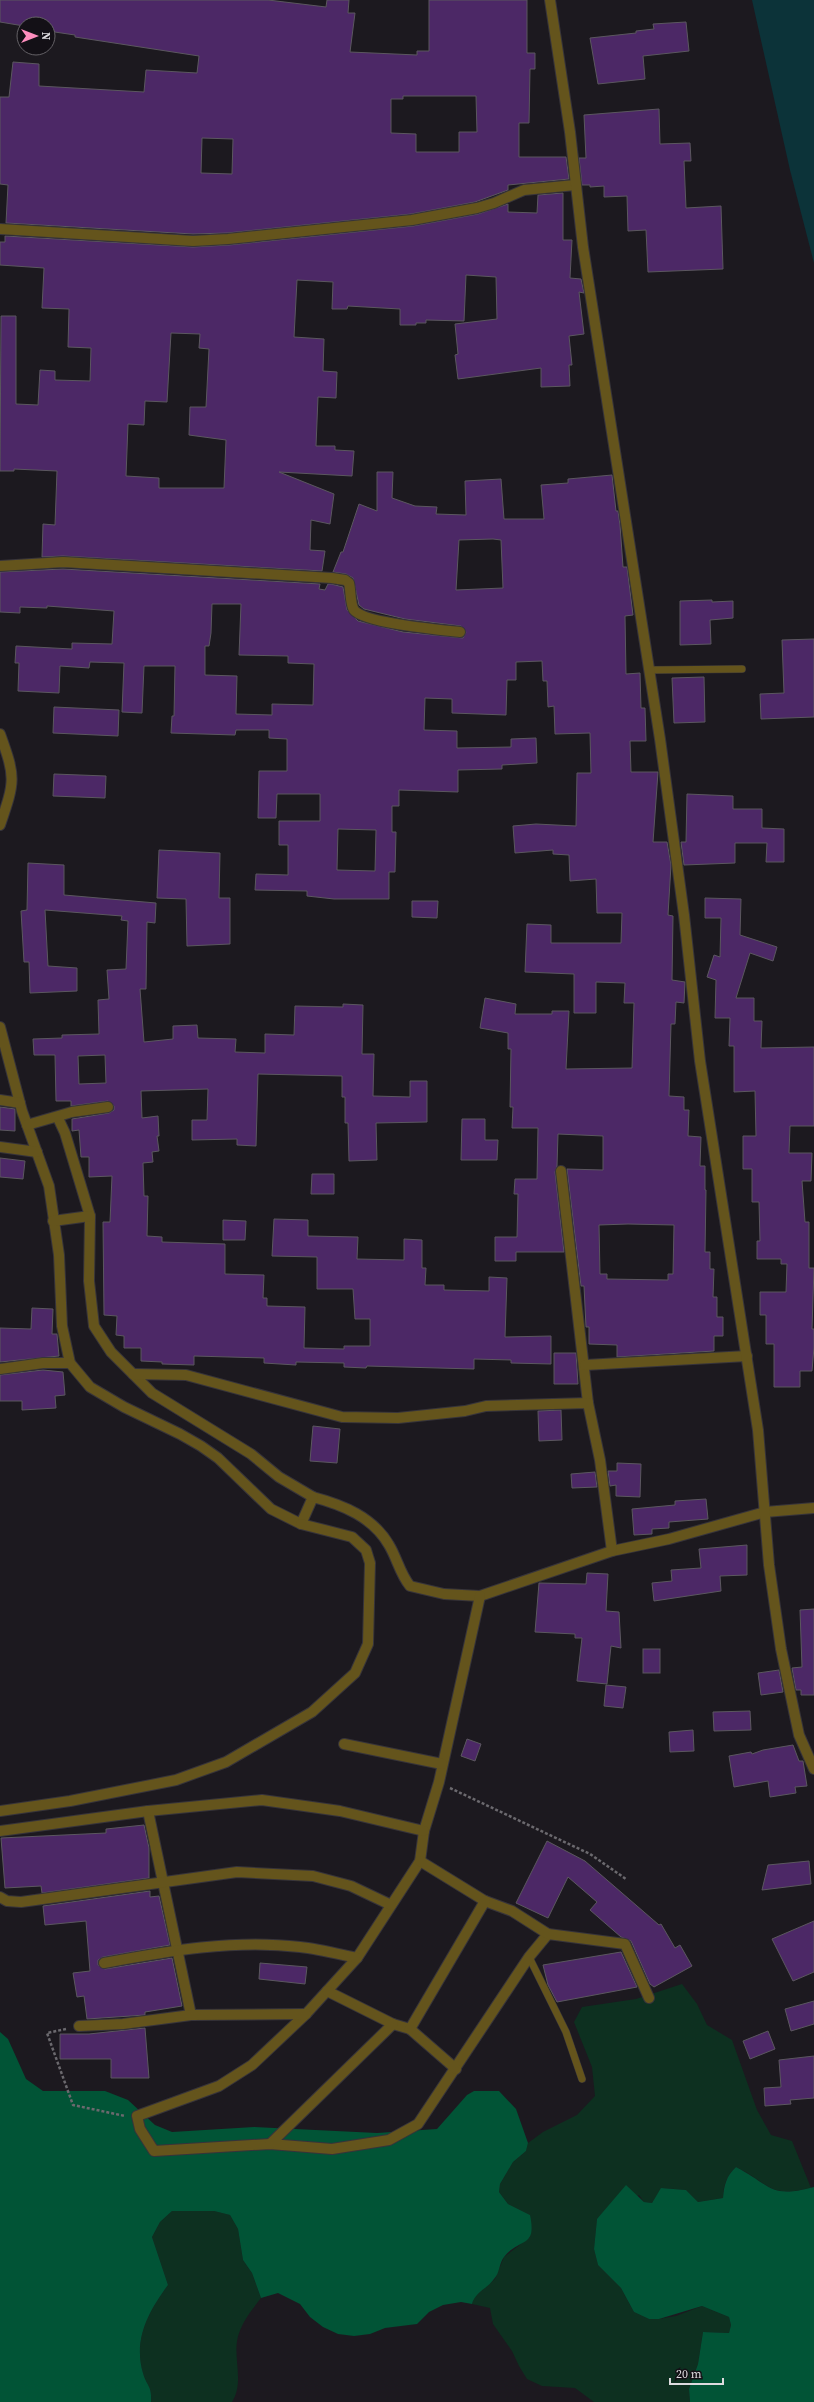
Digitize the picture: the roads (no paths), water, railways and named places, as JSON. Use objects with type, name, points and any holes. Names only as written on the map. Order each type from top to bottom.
[{"type":"street","points":[[550,0],[570,132],[575,185],[650,670],[683,908],[700,1061],[758,1430],[769,1565],[785,1671],[799,1735],[814,1769]]},
{"type":"street","points":[[0,229],[194,241],[228,239],[412,220],[477,208],[494,203],[524,190],[575,185]]},
{"type":"street","points":[[0,566],[63,562],[332,578],[345,580],[349,583],[353,608],[357,613],[385,621],[460,632]]},
{"type":"street","points":[[0,734],[13,774],[12,790],[0,824]]},
{"type":"street","points":[[0,1027],[20,1103],[49,1186],[59,1255],[62,1326],[70,1363],[90,1387],[124,1407],[180,1434],[218,1458],[271,1509],[301,1524],[352,1536],[366,1550],[370,1563],[368,1644],[355,1673],[312,1712],[226,1762],[176,1780],[70,1801],[0,1811]]},
{"type":"street","points":[[0,1100],[20,1103]]},
{"type":"street","points":[[27,1125],[58,1118],[72,1112],[108,1107]]},
{"type":"street","points":[[58,1118],[65,1134],[90,1216],[89,1281],[94,1326],[111,1352],[152,1393],[251,1454],[278,1477],[313,1497],[338,1504],[362,1516],[378,1530],[389,1545],[410,1586],[444,1594],[480,1596],[612,1551],[669,1539],[765,1512],[814,1508]]},
{"type":"street","points":[[0,1147],[37,1152]]},
{"type":"street","points":[[561,1171],[585,1365],[588,1403],[600,1460],[612,1551]]},
{"type":"street","points":[[53,1221],[90,1216]]},
{"type":"street","points":[[585,1365],[747,1356]]},
{"type":"street","points":[[0,1369],[42,1363],[70,1363]]},
{"type":"street","points":[[133,1374],[186,1375],[342,1417],[398,1418],[465,1411],[486,1406],[588,1403]]},
{"type":"street","points":[[301,1524],[313,1497]]},
{"type":"street","points":[[480,1596],[439,1782],[424,1831],[420,1861],[357,1958],[306,2014],[252,2065],[219,2086],[137,2116],[140,2129],[154,2151],[270,2144],[332,2149],[389,2140],[418,2124],[456,2069],[529,1957],[548,1934]]},
{"type":"street","points":[[344,1744],[442,1764]]},
{"type":"street","points":[[0,1831],[148,1811],[262,1800],[340,1811],[424,1831]]},
{"type":"street","points":[[148,1811],[165,1883],[191,2015]]},
{"type":"street","points":[[420,1861],[486,1901],[512,1911],[548,1934],[625,1944],[641,1975],[649,1998]]},
{"type":"street","points":[[0,1897],[7,1901],[20,1902],[237,1872],[313,1876],[351,1886],[391,1905]]},
{"type":"street","points":[[410,2029],[486,1901]]},
{"type":"street","points":[[104,1963],[179,1950],[253,1944],[301,1947],[357,1958]]},
{"type":"street","points":[[327,1991],[393,2024],[410,2029],[456,2069]]},
{"type":"street","points":[[79,2026],[123,2024],[191,2015],[306,2014]]},
{"type":"street","points":[[270,2144],[393,2024]]},
{"type":"lane","points":[[650,670],[742,669]]},
{"type":"lane","points":[[529,1957],[566,2032],[582,2079]]},
{"type":"water","points":[[752,0],[814,0],[814,263],[790,170]]}]
